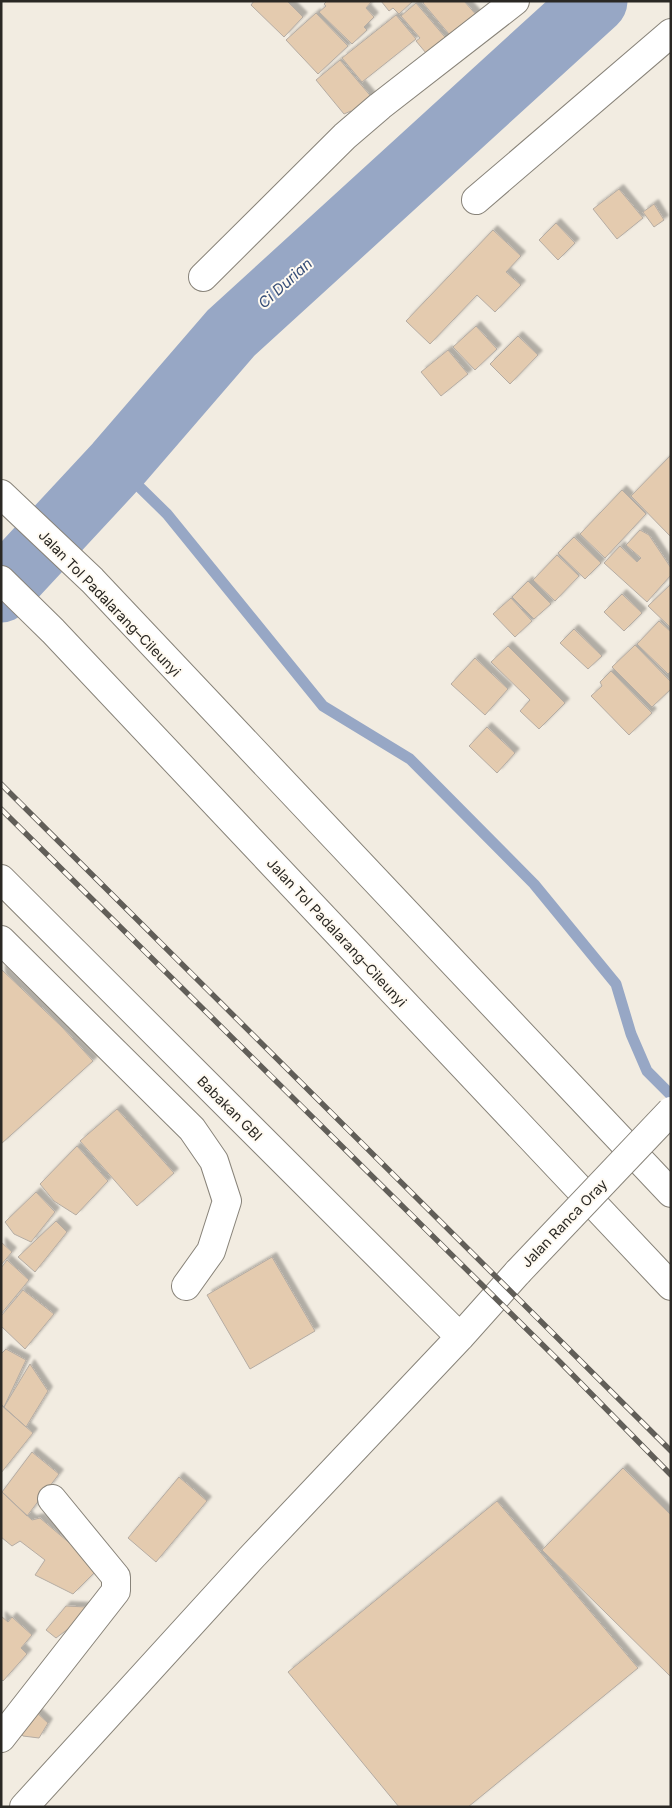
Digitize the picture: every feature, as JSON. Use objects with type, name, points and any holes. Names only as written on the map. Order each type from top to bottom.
[{"type":"main road","points":[[203,277],[345,136],[380,106],[515,1]]},
{"type":"main road","points":[[476,200],[671,33]]},
{"type":"main road","name":"Jalan Tol Padalarang–Cileunyi","points":[[1,494],[92,580],[671,1193]]},
{"type":"main road","name":"Jalan Tol Padalarang–Cileunyi","points":[[1,580],[53,631],[671,1286]]},
{"type":"main road","name":"Babakan GBI","points":[[1,879],[460,1337]]},
{"type":"main road","points":[[1,940],[192,1129],[214,1161],[227,1201],[211,1251],[186,1286]]},
{"type":"main road","name":"Jalan Ranca Oray","points":[[24,1807],[250,1559],[671,1111]]},
{"type":"main road","points":[[1,1738],[116,1591],[116,1577],[52,1499]]},
{"type":"building","points":[[254,1],[287,1],[303,17],[284,37],[251,5]]},
{"type":"building","points":[[327,1],[372,1],[366,8],[374,17],[364,27],[367,30],[352,44],[319,12],[326,6],[324,4]]},
{"type":"building","points":[[381,1],[413,1],[399,14],[393,8],[389,11]]},
{"type":"building","points":[[425,1],[464,1],[479,18],[454,40],[423,3]]},
{"type":"building","points":[[416,3],[450,43],[431,59],[416,41],[420,38],[401,16]]},
{"type":"building","points":[[316,13],[348,46],[318,74],[286,40]]},
{"type":"building","points":[[396,15],[416,39],[362,82],[342,58]]},
{"type":"building","points":[[340,60],[374,100],[354,116],[351,111],[344,114],[316,80]]},
{"type":"building","points":[[619,189],[643,218],[617,239],[593,209]]},
{"type":"building","points":[[654,204],[664,220],[654,227],[643,212]]},
{"type":"building","points":[[556,223],[575,243],[558,260],[539,240]]},
{"type":"building","points":[[493,230],[521,256],[506,272],[521,285],[495,312],[477,295],[430,344],[406,321]]},
{"type":"building","points":[[476,326],[497,349],[475,370],[453,347]]},
{"type":"building","points":[[518,336],[538,355],[510,384],[490,364]]},
{"type":"building","points":[[448,350],[468,374],[441,396],[421,372]]},
{"type":"building","points":[[671,455],[671,537],[631,496]]},
{"type":"building","points":[[622,490],[646,514],[605,558],[580,534]]},
{"type":"building","points":[[640,530],[649,535],[671,568],[671,575],[647,602],[604,563],[620,546],[637,562],[641,558],[626,545]]},
{"type":"building","points":[[574,537],[601,563],[585,579],[558,553]]},
{"type":"building","points":[[557,555],[579,576],[555,601],[533,580]]},
{"type":"building","points":[[528,581],[551,604],[534,619],[512,597]]},
{"type":"building","points":[[671,584],[671,626],[670,627],[648,606]]},
{"type":"building","points":[[622,594],[642,613],[624,631],[604,612]]},
{"type":"building","points":[[511,598],[532,621],[515,637],[493,614]]},
{"type":"building","points":[[659,621],[671,632],[671,671],[668,674],[637,644]]},
{"type":"building","points":[[574,629],[602,656],[588,669],[560,643]]},
{"type":"building","points":[[635,645],[671,682],[671,689],[652,707],[612,667]]},
{"type":"building","points":[[508,646],[565,703],[539,729],[520,711],[530,700],[491,662]]},
{"type":"building","points":[[475,658],[508,689],[485,715],[451,684]]},
{"type":"building","points":[[611,671],[652,713],[629,735],[591,696],[602,686],[600,682]]},
{"type":"building","points":[[487,727],[515,753],[497,773],[469,746]]},
{"type":"building","points":[[1,969],[62,1027],[93,1061],[1,1144]]},
{"type":"building","points":[[117,1109],[174,1173],[137,1206],[80,1141]]},
{"type":"building","points":[[77,1146],[108,1181],[76,1215],[54,1201],[40,1184]]},
{"type":"building","points":[[36,1192],[55,1212],[31,1242],[14,1234],[5,1222]]},
{"type":"building","points":[[56,1221],[67,1232],[35,1272],[18,1257]]},
{"type":"building","points":[[1,1242],[12,1252],[1,1265]]},
{"type":"building","points":[[272,1257],[315,1331],[250,1369],[207,1295]]},
{"type":"building","points":[[7,1260],[29,1280],[1,1314],[1,1268]]},
{"type":"building","points":[[23,1290],[54,1314],[25,1349],[1,1326],[1,1316]]},
{"type":"building","points":[[6,1349],[26,1360],[4,1407],[1,1404],[1,1354]]},
{"type":"building","points":[[30,1364],[48,1391],[26,1427],[4,1407]]},
{"type":"building","points":[[1,1405],[33,1433],[1,1473]]},
{"type":"building","points":[[32,1452],[59,1474],[27,1516],[2,1492]]},
{"type":"building","points":[[623,1468],[671,1515],[671,1677],[542,1550]]},
{"type":"building","points":[[179,1477],[207,1501],[156,1562],[128,1538]]},
{"type":"building","points":[[1,1491],[32,1520],[40,1518],[99,1568],[73,1594],[35,1575],[45,1560],[20,1541],[12,1546],[1,1537]]},
{"type":"building","points":[[497,1501],[638,1668],[468,1807],[399,1807],[288,1672]]},
{"type":"building","points":[[66,1606],[86,1607],[68,1629],[56,1638],[46,1630]]},
{"type":"building","points":[[1,1616],[8,1622],[12,1617],[32,1635],[21,1648],[27,1654],[3,1681],[1,1679]]},
{"type":"building","points":[[34,1710],[48,1723],[39,1738],[23,1736],[17,1729]]},
{"type":"waterway","name":"Ci Durian","points":[[1,590],[117,465],[231,333],[595,1]]},
{"type":"waterway","points":[[117,465],[167,514],[323,706],[410,759],[534,884],[616,984],[631,1034],[647,1071],[671,1095]]},
{"type":"railway","points":[[1,784],[671,1451]]},
{"type":"railway","points":[[1,809],[560,1362],[671,1475]]}]
